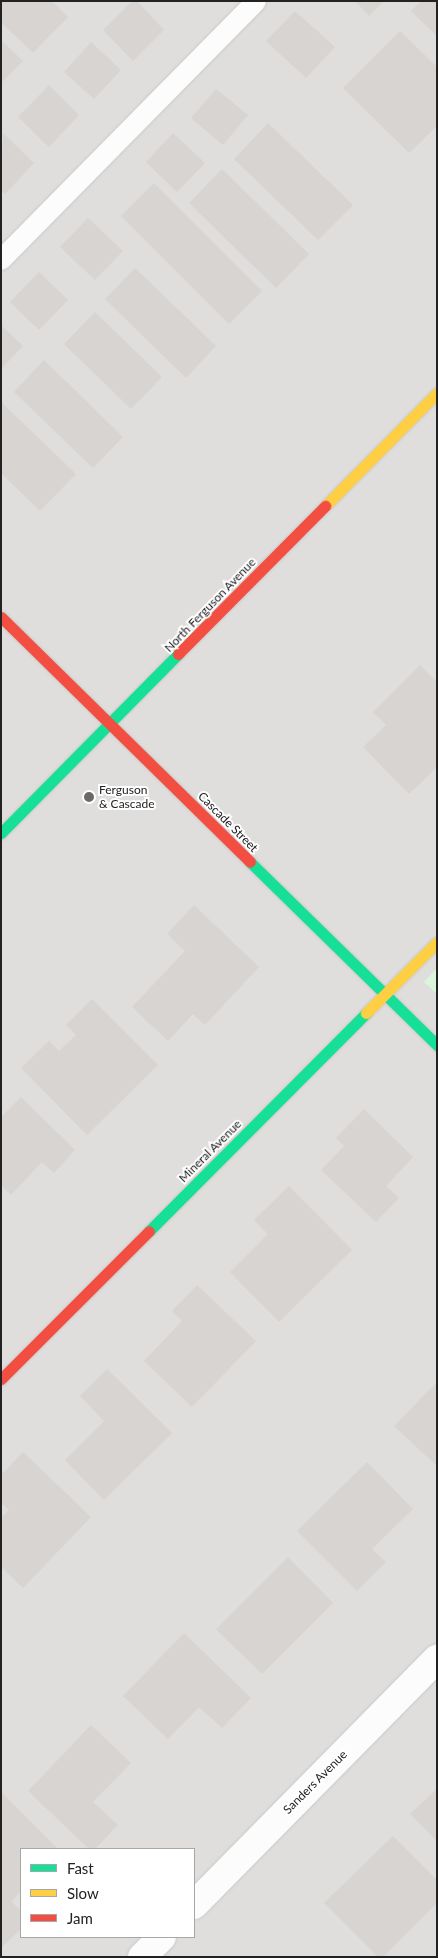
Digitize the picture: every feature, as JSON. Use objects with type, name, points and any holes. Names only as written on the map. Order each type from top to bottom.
[{"type":"street","name":"North Ferguson Avenue","points":[[1,833],[111,726],[437,394]]},
{"type":"street","name":"Cascade Street","points":[[1,617],[437,1045]]},
{"type":"street","name":"Mineral Avenue","points":[[1,1379],[437,942]]},
{"type":"street","name":"Sanders Avenue","points":[[195,1904],[437,1659]]},
{"type":"street","points":[[142,1957],[161,1938]]},
{"type":"lane","points":[[1,260],[256,1]]},
{"type":"shaded area","points":[[1,1],[437,1],[437,1957],[1,1957]]},
{"type":"green space","points":[[437,968],[437,994],[424,982]]},
{"type":"building","points":[[1,1],[52,1],[68,17],[33,53],[1,22]]},
{"type":"building","points":[[132,1],[137,1],[164,30],[133,61],[103,30]]},
{"type":"building","points":[[355,1],[384,1],[369,16]]},
{"type":"building","points":[[421,1],[437,1],[437,36],[411,11]]},
{"type":"building","points":[[295,11],[335,47],[306,78],[266,41]]},
{"type":"building","points":[[400,31],[437,67],[437,126],[409,153],[343,88]]},
{"type":"building","points":[[1,40],[23,61],[1,83]]},
{"type":"building","points":[[91,42],[121,70],[94,99],[64,72]]},
{"type":"building","points":[[49,85],[79,115],[49,147],[18,117]]},
{"type":"building","points":[[216,89],[248,115],[223,145],[191,118]]},
{"type":"building","points":[[268,123],[353,205],[318,240],[234,159]]},
{"type":"building","points":[[3,133],[34,163],[5,194],[1,190]]},
{"type":"building","points":[[173,133],[205,163],[177,192],[146,162]]},
{"type":"building","points":[[222,169],[309,254],[276,288],[189,203]]},
{"type":"building","points":[[154,183],[262,291],[229,324],[121,216]]},
{"type":"building","points":[[88,218],[123,251],[95,280],[60,247]]},
{"type":"building","points":[[135,268],[216,346],[186,378],[105,299]]},
{"type":"building","points":[[39,272],[68,300],[39,330],[10,302]]},
{"type":"building","points":[[95,312],[162,377],[131,409],[64,344]]},
{"type":"building","points":[[1,325],[23,346],[1,369]]},
{"type":"building","points":[[44,360],[123,437],[93,468],[14,392]]},
{"type":"building","points":[[1,402],[76,474],[40,511],[1,473]]},
{"type":"building","points":[[420,665],[437,682],[437,767],[409,794],[363,747],[386,725],[373,712]]},
{"type":"building","points":[[194,905],[259,967],[205,1025],[193,1014],[168,1041],[132,1007],[185,951],[167,934]]},
{"type":"building","points":[[92,999],[158,1065],[87,1135],[21,1068],[49,1041],[59,1051],[76,1035],[66,1025]]},
{"type":"building","points":[[21,1097],[75,1150],[54,1173],[42,1162],[11,1195],[1,1185],[1,1117]]},
{"type":"building","points":[[364,1109],[413,1157],[386,1186],[399,1198],[376,1222],[321,1170],[344,1146],[336,1138]]},
{"type":"building","points":[[289,1186],[352,1250],[279,1322],[230,1272],[268,1234],[254,1220]]},
{"type":"building","points":[[197,1285],[256,1341],[192,1407],[144,1361],[182,1321],[172,1311]]},
{"type":"building","points":[[107,1369],[172,1433],[104,1500],[65,1460],[104,1421],[80,1396]]},
{"type":"building","points":[[437,1382],[437,1466],[394,1426]]},
{"type":"building","points":[[23,1452],[91,1517],[23,1588],[1,1567],[1,1518],[9,1510],[1,1503],[1,1475]]},
{"type":"building","points":[[367,1462],[413,1509],[372,1549],[386,1562],[357,1591],[297,1531]]},
{"type":"building","points":[[288,1557],[333,1603],[262,1674],[216,1629]]},
{"type":"building","points":[[184,1633],[251,1698],[222,1728],[199,1707],[168,1739],[123,1696]]},
{"type":"building","points":[[91,1725],[131,1763],[93,1802],[118,1825],[96,1848],[88,1848],[28,1791]]},
{"type":"building","points":[[437,1789],[437,1841],[410,1814]]},
{"type":"building","points":[[1,1792],[57,1848],[20,1848],[20,1893],[11,1901],[20,1910],[20,1930],[1,1948]]},
{"type":"building","points":[[393,1836],[437,1880],[437,1903],[383,1957],[378,1957],[324,1903]]},
{"type":"traffic: fast","points":[[1,833],[178,654]]},
{"type":"traffic: fast","points":[[250,862],[437,1045]]},
{"type":"traffic: fast","points":[[149,1231],[366,1013]]},
{"type":"traffic: slow","points":[[325,506],[437,393]]},
{"type":"traffic: slow","points":[[366,1013],[437,942]]},
{"type":"traffic: jam","points":[[178,654],[325,506]]},
{"type":"traffic: jam","points":[[1,617],[250,862]]},
{"type":"traffic: jam","points":[[1,1379],[149,1231]]},
{"type":"place","name":"Ferguson & Cascade","points":[[89,797]]}]
